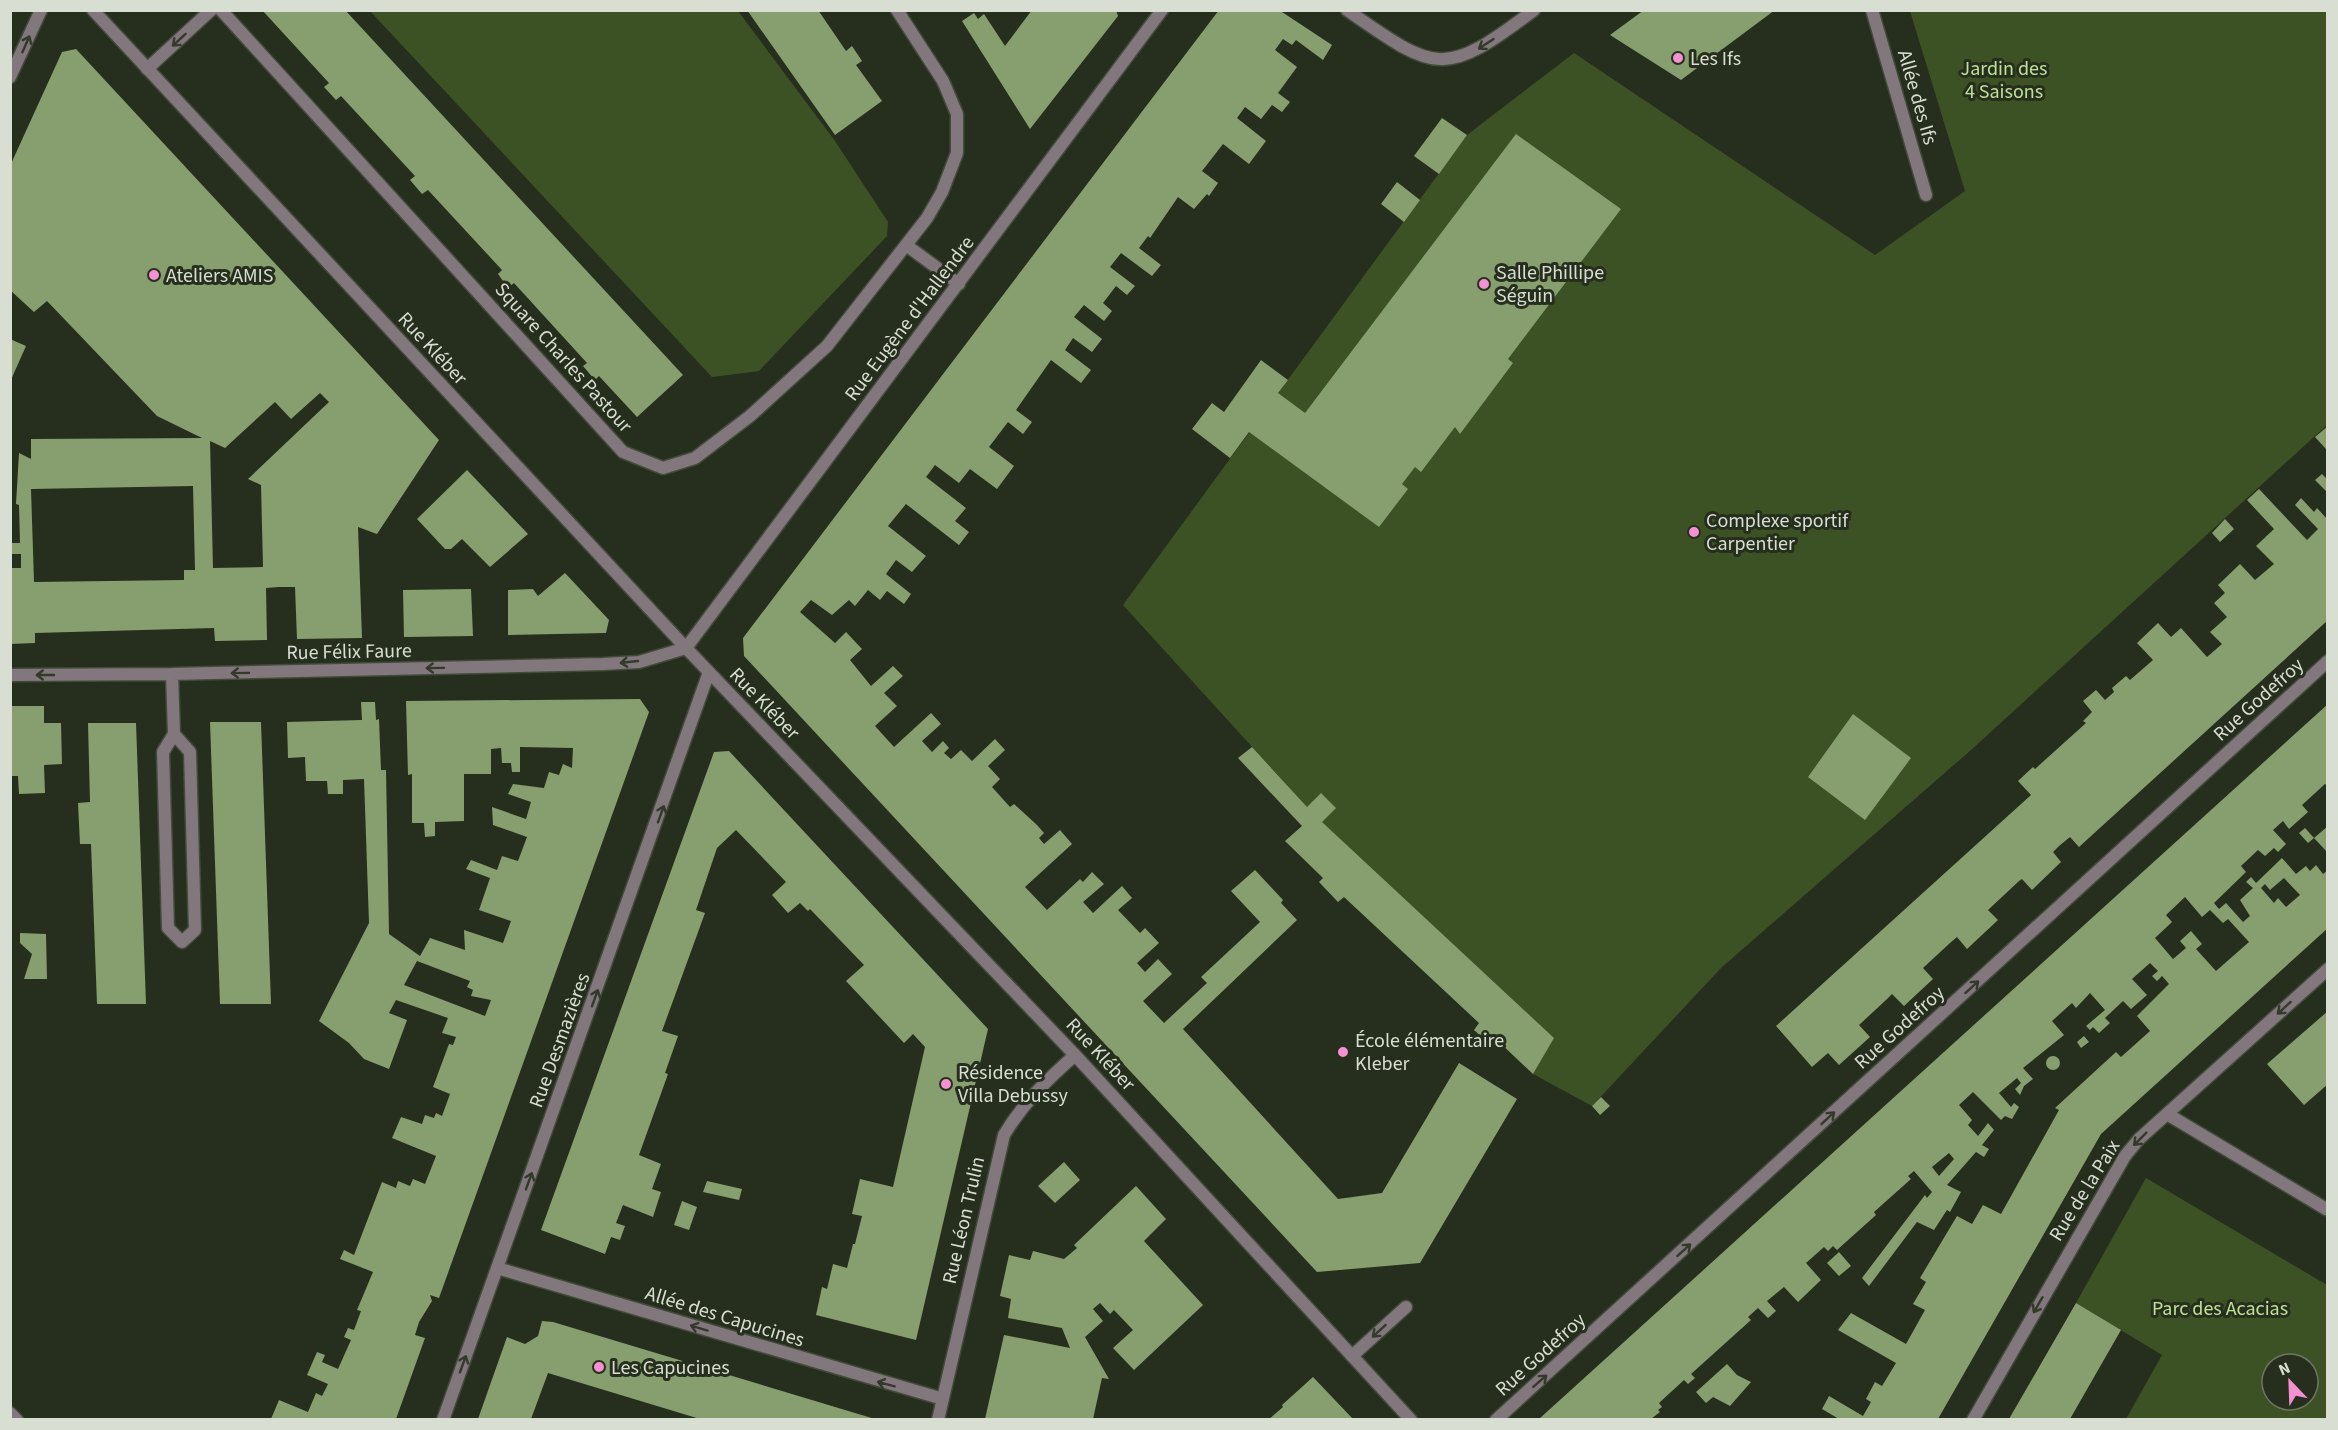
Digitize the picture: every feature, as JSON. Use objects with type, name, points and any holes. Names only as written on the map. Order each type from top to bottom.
[{"type":"street","points":[[10,77],[40,10]]},
{"type":"street","name":"Rue Kléber","points":[[93,10],[686,648],[1075,1055],[1411,1419]]},
{"type":"street","points":[[147,69],[211,10]]},
{"type":"street","name":"Square Charles Pastour","points":[[221,10],[623,452],[663,468],[695,458],[750,416],[827,346],[906,245],[942,192],[959,144],[957,114],[943,81],[897,10]]},
{"type":"street","name":"Rue Eugène d'Hallendre","points":[[686,648],[1162,10]]},
{"type":"street","points":[[1347,10],[1416,56],[1444,61],[1481,49],[1534,10]]},
{"type":"street","name":"Allée des Ifs","points":[[1872,10],[1926,195]]},
{"type":"street","points":[[906,245],[958,284]]},
{"type":"street","name":"Rue Félix Faure","points":[[10,675],[172,674],[603,664],[639,662],[686,648]]},
{"type":"street","name":"Rue Godefroy","points":[[1496,1419],[2328,662]]},
{"type":"street","name":"Rue Desmazières","points":[[443,1419],[709,672]]},
{"type":"street","points":[[172,674],[174,734],[163,752],[168,928],[182,942],[195,930],[190,752],[174,734]]},
{"type":"street","name":"Rue de la Paix","points":[[1973,1419],[2108,1182],[2139,1139],[2328,969]]},
{"type":"street","name":"Rue Léon Trulin","points":[[938,1419],[1004,1135],[1017,1113],[1037,1089],[1075,1055]]},
{"type":"street","points":[[2167,1114],[2326,1209],[2328,1208]]},
{"type":"street","name":"Allée des Capucines","points":[[497,1268],[943,1399]]},
{"type":"street","points":[[1352,1356],[1406,1307]]},
{"type":"street","points":[[10,1413],[17,1419]]},
{"type":"green space","points":[[370,11],[738,11],[835,141],[888,222],[887,236],[759,371],[712,377]]},
{"type":"green space","name":"Complexe sportif Carpentier","points":[[1910,11],[2327,11],[2327,425],[1971,750],[1721,968],[1592,1106],[1533,1074],[1553,1038],[1314,815],[1123,605],[1467,135],[1574,53],[1875,255],[1965,191]]},
{"type":"green space","name":"Parc des Acacias","points":[[2146,1178],[2327,1285],[2327,1419],[2126,1419],[2162,1355],[2076,1303]]},
{"type":"building","points":[[262,10],[345,10],[683,375],[637,417],[599,376],[595,380],[583,366],[587,363],[514,283],[509,287],[503,281],[498,274],[502,270],[428,190],[422,194],[410,180],[415,176],[341,96],[336,100],[324,87],[329,83]]},
{"type":"building","points":[[747,10],[818,10],[846,51],[852,46],[862,61],[856,65],[882,101],[835,135]]},
{"type":"building","points":[[1032,10],[1116,10],[1118,16],[1030,129],[962,21],[974,13],[978,19],[984,14],[1005,46]]},
{"type":"building","points":[[1219,10],[1279,10],[1332,45],[1323,60],[1296,40],[1292,45],[1283,39],[1275,50],[1297,67],[1278,93],[1290,102],[1282,112],[1272,105],[1261,119],[1245,107],[1237,118],[1266,141],[1249,164],[1223,144],[1202,171],[1218,183],[1209,196],[1207,194],[1194,209],[1178,197],[1150,238],[1148,236],[1139,248],[1161,265],[1152,276],[1121,253],[1110,267],[1135,286],[1127,295],[1116,286],[1103,303],[1112,311],[1104,321],[1084,305],[1074,317],[1102,339],[1092,352],[1073,338],[1065,350],[1091,370],[1081,383],[1051,360],[1016,410],[1032,422],[1023,434],[1008,422],[989,447],[1014,466],[997,489],[970,469],[959,483],[935,465],[926,477],[966,508],[955,521],[969,532],[959,545],[906,504],[888,526],[926,556],[912,572],[896,560],[886,574],[911,594],[904,604],[887,591],[880,600],[868,590],[855,606],[849,600],[832,615],[811,600],[800,612],[835,643],[846,632],[862,649],[850,660],[871,686],[893,666],[903,676],[884,693],[897,706],[875,726],[894,747],[931,713],[941,724],[922,741],[932,752],[943,741],[949,748],[944,753],[951,759],[961,750],[972,761],[995,739],[1005,750],[988,766],[1000,779],[992,787],[1010,807],[1014,804],[1037,825],[1044,833],[1039,838],[1044,844],[1060,830],[1072,844],[1025,887],[1047,910],[1080,879],[1083,882],[1092,872],[1104,884],[1083,902],[1093,913],[1122,886],[1132,898],[1118,910],[1140,933],[1145,928],[1159,943],[1137,963],[1145,972],[1158,959],[1172,974],[1143,1001],[1164,1023],[1207,983],[1201,977],[1260,922],[1231,891],[1255,870],[1283,900],[1281,903],[1297,920],[1183,1029],[1338,1199],[1382,1193],[1459,1063],[1517,1099],[1420,1263],[1317,1272],[744,656],[743,638]]},
{"type":"building","name":"Les Ifs","points":[[1644,10],[1775,10],[1681,80],[1610,35]]},
{"type":"building","points":[[76,49],[439,440],[377,534],[358,527],[362,638],[297,639],[295,587],[279,587],[266,588],[267,640],[215,641],[214,628],[35,633],[35,643],[10,644],[10,568],[21,568],[21,554],[10,554],[10,543],[20,543],[19,505],[16,504],[19,453],[31,459],[31,439],[202,438],[157,416],[47,301],[34,312],[10,290],[10,166],[62,52]],"holes":[[[320,393],[329,402],[248,479],[261,485],[263,567],[213,568],[210,441],[225,448],[275,402],[291,419]],[[193,486],[195,570],[184,570],[184,580],[34,582],[31,489]]]},
{"type":"building","points":[[1442,118],[1467,135],[1439,174],[1414,156]]},
{"type":"building","name":"Salle Phillipe Séguin","points":[[1516,134],[1621,209],[1508,359],[1513,363],[1460,434],[1455,427],[1421,472],[1415,467],[1402,484],[1408,489],[1379,527],[1249,432],[1230,458],[1192,429],[1212,403],[1224,412],[1261,360],[1288,380],[1278,393],[1305,413]]},
{"type":"building","points":[[1397,182],[1420,200],[1404,222],[1381,204]]},
{"type":"building","points":[[10,339],[26,346],[10,382]]},
{"type":"building","points":[[2328,426],[2328,448],[2326,449],[2315,437]]},
{"type":"building","points":[[467,470],[528,534],[490,567],[462,539],[451,549],[445,549],[417,519]]},
{"type":"building","points":[[2322,474],[2328,480],[2328,493],[2315,480]]},
{"type":"building","points":[[2259,489],[2307,540],[2318,529],[2295,505],[2301,498],[2314,512],[2317,508],[2328,520],[2328,620],[2079,847],[2070,837],[2059,846],[2053,852],[2061,862],[2032,890],[2022,879],[2019,881],[1988,910],[1998,920],[1967,949],[1957,937],[1950,943],[1923,968],[1933,979],[1904,1006],[1892,994],[1859,1025],[1870,1037],[1839,1065],[1828,1053],[1812,1067],[1776,1026],[2031,795],[2018,781],[2033,767],[2035,769],[2086,723],[2083,721],[2092,712],[2083,701],[2096,690],[2105,700],[2114,692],[2112,688],[2126,676],[2130,680],[2153,660],[2137,643],[2158,623],[2171,637],[2181,628],[2207,657],[2222,644],[2210,632],[2227,617],[2214,603],[2225,593],[2218,585],[2240,564],[2255,580],[2274,564],[2256,546],[2274,529],[2247,500]]},
{"type":"building","points":[[2225,519],[2234,529],[2220,542],[2212,533]]},
{"type":"building","points":[[565,573],[609,620],[606,633],[508,635],[508,590],[533,589],[538,596]]},
{"type":"building","points":[[471,589],[473,636],[404,637],[403,590]]},
{"type":"building","points":[[640,699],[649,712],[439,1298],[430,1295],[432,1301],[419,1322],[415,1335],[425,1338],[396,1419],[271,1419],[279,1400],[308,1412],[316,1393],[322,1396],[328,1384],[307,1375],[317,1352],[325,1355],[322,1362],[338,1369],[351,1340],[344,1337],[348,1328],[354,1330],[361,1311],[357,1310],[373,1272],[340,1259],[344,1250],[354,1255],[382,1182],[396,1188],[398,1181],[410,1186],[413,1179],[425,1184],[436,1156],[392,1138],[401,1117],[422,1124],[425,1115],[434,1118],[436,1113],[442,1116],[450,1094],[433,1087],[449,1044],[453,1045],[456,1037],[442,1033],[448,1018],[396,1000],[389,1013],[407,1020],[389,1069],[364,1059],[349,1043],[319,1021],[369,923],[364,779],[343,780],[343,794],[328,794],[327,781],[306,781],[305,757],[288,758],[287,722],[362,720],[361,702],[375,702],[376,720],[379,719],[381,770],[386,770],[389,934],[420,956],[430,938],[465,950],[464,930],[503,943],[511,921],[479,910],[490,878],[466,869],[471,860],[497,870],[502,856],[518,861],[527,837],[493,825],[492,807],[526,819],[531,802],[508,794],[513,784],[544,788],[549,772],[559,775],[563,764],[572,768],[573,748],[520,747],[520,772],[512,772],[511,763],[502,763],[501,748],[491,749],[491,774],[464,774],[464,821],[435,822],[435,836],[425,837],[424,823],[412,823],[412,774],[408,775],[406,701]],"holes":[[[417,961],[470,981],[467,987],[473,990],[471,996],[491,1000],[485,1016],[404,985]]]},
{"type":"building","points":[[2328,704],[2328,786],[2325,784],[2302,805],[2308,812],[2289,829],[2283,821],[2273,830],[2286,844],[2278,852],[2274,848],[2265,856],[2258,850],[2241,866],[2246,872],[2214,903],[2219,909],[2226,903],[2243,922],[2250,916],[2240,900],[2253,888],[2246,882],[2251,877],[2256,883],[2282,858],[2296,874],[2306,866],[2310,871],[2316,865],[2323,874],[2328,870],[2328,928],[2101,1134],[1938,1419],[1839,1419],[1822,1409],[1829,1396],[1863,1416],[1871,1402],[1866,1399],[1875,1382],[1882,1386],[1896,1363],[1838,1330],[1851,1313],[1906,1344],[1925,1310],[1913,1304],[1926,1282],[1920,1278],[1957,1216],[1972,1224],[1983,1205],[2001,1214],[2059,1110],[2055,1108],[2116,1052],[2121,1057],[2150,1031],[2137,1016],[2169,984],[2162,976],[2157,981],[2152,976],[2158,971],[2150,963],[2132,979],[2147,995],[2131,1009],[2123,1001],[2105,1018],[2110,1023],[2099,1033],[2093,1027],[2090,1030],[2086,1026],[2105,1010],[2090,993],[2076,1008],[2072,1003],[2052,1021],[2064,1035],[2023,1068],[2033,1079],[2024,1086],[2020,1095],[2015,1089],[2021,1083],[2017,1078],[1999,1093],[2011,1107],[2014,1103],[2019,1107],[2012,1119],[2005,1116],[2001,1120],[1973,1092],[1959,1105],[1972,1120],[1968,1125],[1978,1136],[1988,1123],[1994,1130],[1982,1145],[1989,1149],[1984,1157],[1976,1152],[1947,1185],[1961,1192],[1950,1212],[1947,1210],[1934,1230],[1917,1222],[1869,1286],[1862,1278],[1925,1195],[1927,1198],[1932,1192],[1914,1171],[1908,1176],[1911,1179],[1874,1212],[1876,1215],[1837,1250],[1833,1246],[1828,1251],[1824,1247],[1806,1263],[1821,1280],[1798,1302],[1784,1287],[1767,1301],[1776,1311],[1768,1318],[1758,1308],[1748,1317],[1751,1320],[1691,1374],[1695,1378],[1688,1384],[1684,1380],[1659,1403],[1662,1407],[1658,1410],[1660,1412],[1651,1419],[1539,1419]],"holes":[[[2284,878],[2300,895],[2286,907],[2278,898],[2274,903],[2261,888],[2265,884],[2270,890]],[[2185,897],[2202,917],[2210,910],[2223,923],[2228,919],[2249,942],[2216,971],[2196,949],[2202,944],[2191,931],[2180,941],[2186,948],[2173,959],[2155,938],[2172,922],[2166,915]],[[1949,1153],[1954,1159],[1939,1176],[1932,1167]]]},
{"type":"building","points":[[10,706],[44,706],[44,723],[61,723],[62,764],[44,765],[45,793],[19,794],[18,776],[10,776]]},
{"type":"building","points":[[1853,714],[1911,758],[1865,820],[1808,777]]},
{"type":"building","points":[[210,722],[261,722],[271,1004],[220,1004]]},
{"type":"building","points":[[88,723],[136,723],[146,1004],[97,1004],[91,844],[80,844],[78,803],[90,802]]},
{"type":"building","points":[[1252,747],[1307,807],[1321,793],[1336,808],[1322,822],[1554,1038],[1533,1074],[1498,1041],[1493,1047],[1474,1030],[1479,1023],[1344,897],[1338,902],[1319,882],[1323,878],[1285,841],[1302,826],[1238,758]]},
{"type":"building","points":[[729,751],[988,1029],[916,1340],[816,1315],[822,1287],[827,1289],[833,1264],[847,1268],[853,1244],[855,1244],[862,1216],[852,1214],[860,1179],[893,1187],[925,1047],[913,1034],[904,1043],[846,981],[864,965],[810,909],[808,911],[800,903],[788,913],[772,895],[786,882],[736,830],[717,848],[696,910],[705,913],[662,1031],[678,1036],[665,1073],[668,1074],[639,1155],[661,1164],[652,1189],[661,1192],[653,1217],[623,1205],[616,1223],[625,1226],[620,1240],[611,1237],[605,1254],[541,1230],[714,752]]},
{"type":"building","points":[[2328,826],[2328,853],[2314,838]]},
{"type":"building","points":[[2305,828],[2314,838],[2308,843],[2299,833]]},
{"type":"building","points":[[20,933],[46,934],[47,979],[24,979],[32,954],[20,943]]},
{"type":"building","points":[[2328,1011],[2328,1084],[2304,1105],[2267,1064]]},
{"type":"building","points":[[2084,1036],[2089,1042],[2081,1048],[2077,1042]]},
{"type":"building","points":[[2050,1056],[2056,1056],[2060,1063],[2056,1070],[2050,1070],[2046,1066],[2046,1060]]},
{"type":"building","points":[[1601,1097],[1610,1106],[1600,1115],[1592,1106]]},
{"type":"building","points":[[1064,1162],[1080,1180],[1055,1203],[1038,1186]]},
{"type":"building","points":[[707,1181],[742,1189],[739,1200],[703,1192]]},
{"type":"building","points":[[1136,1186],[1166,1219],[1144,1241],[1203,1305],[1134,1370],[1113,1348],[1133,1330],[1114,1310],[1110,1314],[1100,1303],[1093,1309],[1103,1321],[1085,1337],[1109,1379],[1102,1378],[1093,1419],[985,1419],[1004,1335],[1070,1348],[1062,1328],[1008,1318],[1011,1299],[1000,1296],[1009,1255],[1030,1260],[1033,1251],[1064,1259],[1077,1248],[1074,1245]]},
{"type":"building","points":[[682,1201],[697,1207],[689,1230],[674,1225]]},
{"type":"building","points":[[1839,1252],[1851,1266],[1839,1276],[1827,1263]]},
{"type":"building","points":[[2076,1303],[2121,1330],[2070,1419],[2009,1419]]},
{"type":"building","name":"Les Capucines","points":[[542,1321],[553,1322],[875,1419],[700,1419],[548,1373],[531,1419],[478,1419],[507,1337],[525,1344],[538,1336]]},
{"type":"building","points":[[1727,1364],[1737,1375],[1751,1382],[1730,1406],[1713,1397],[1706,1403],[1696,1392]]},
{"type":"building","points":[[1313,1377],[1353,1419],[1269,1419],[1283,1407],[1282,1405]]},
{"type":"place","name":"Les Ifs","points":[[1678,58]]},
{"type":"place","name":"Ateliers AMIS","points":[[154,275]]},
{"type":"place","name":"Salle Phillipe Séguin","points":[[1484,284]]},
{"type":"place","name":"Complexe sportif Carpentier","points":[[1694,532]]},
{"type":"place","name":"École élémentaire Kleber","points":[[1343,1052]]},
{"type":"place","name":"Résidence Villa Debussy","points":[[946,1084]]},
{"type":"place","name":"Les Capucines","points":[[599,1367]]},
{"type":"park label","name":"Jardin des 4 Saisons","points":[[2004,80]]}]
